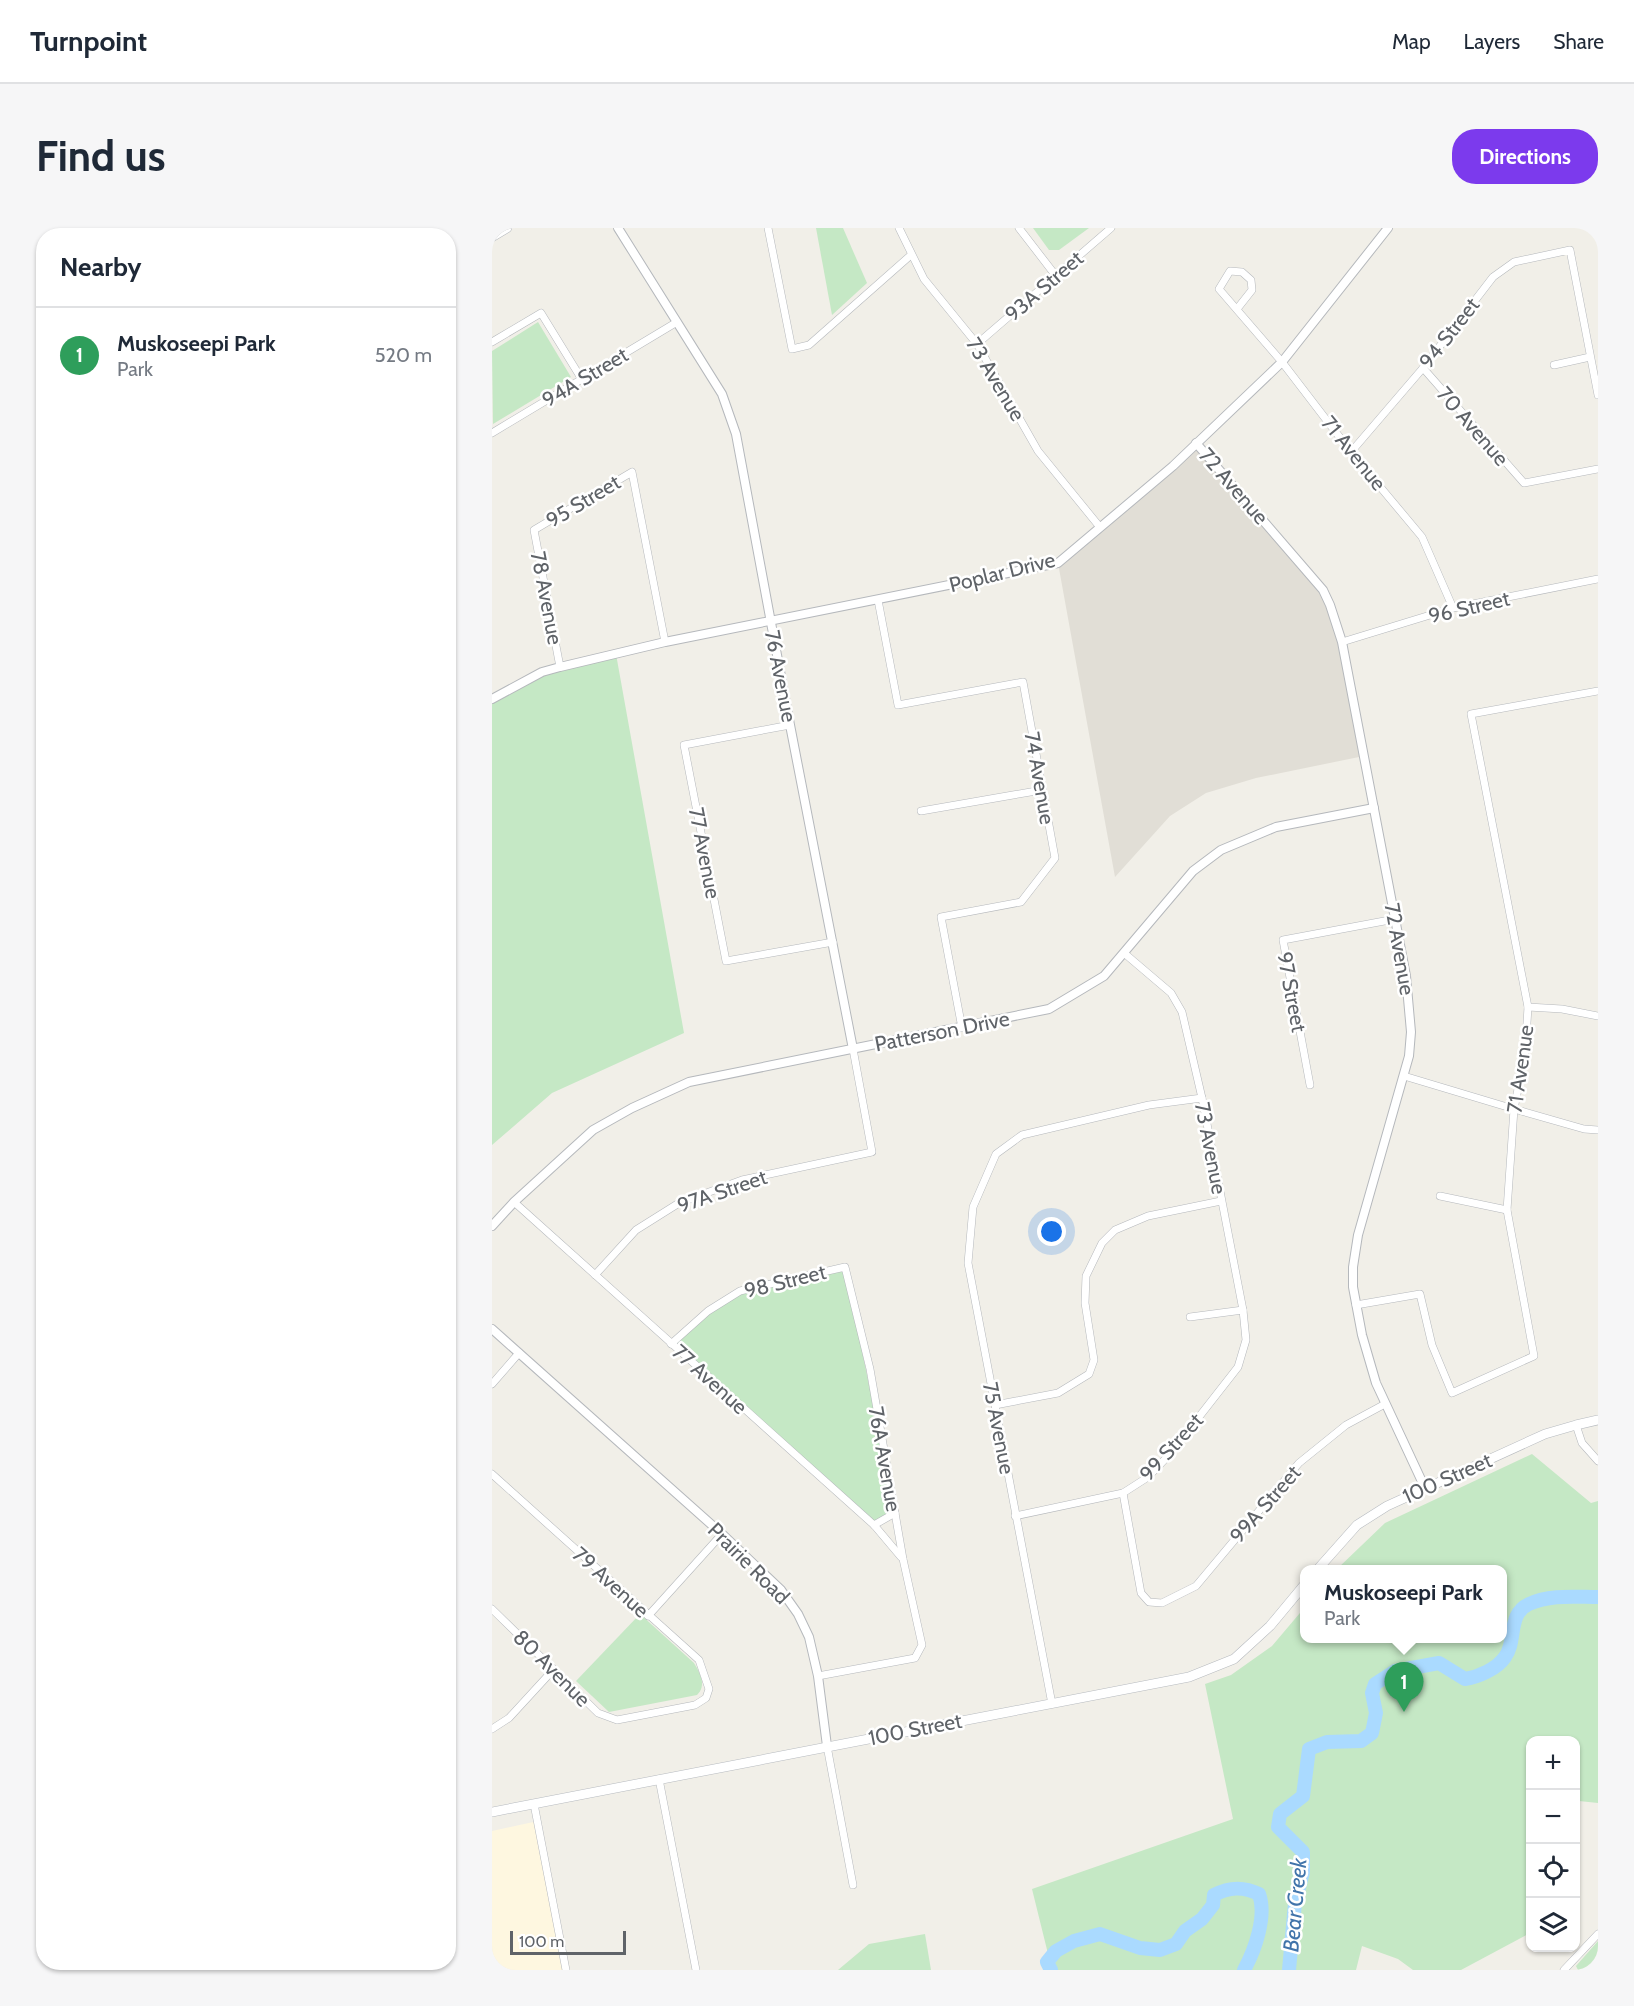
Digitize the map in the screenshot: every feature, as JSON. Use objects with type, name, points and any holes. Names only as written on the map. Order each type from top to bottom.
[{"type":"main road","points":[[492,237],[507,228]]},
{"type":"main road","name":"100 Street","points":[[1320,1565],[1345,1537],[1369,1516],[1545,1434],[1598,1420]]},
{"type":"main road","name":"100 Street","points":[[492,1812],[1189,1677],[1234,1659],[1270,1626],[1300,1590]]},
{"type":"street","name":"76 Avenue","points":[[618,228],[722,394],[736,434],[872,1152]]},
{"type":"street","points":[[768,228],[792,349],[809,345],[911,255]]},
{"type":"street","name":"73 Avenue","points":[[899,228],[924,279],[977,344],[1038,451],[1099,526]]},
{"type":"street","points":[[1019,228],[1056,276]]},
{"type":"street","name":"93A Street","points":[[977,344],[1111,228]]},
{"type":"street","name":"Poplar Drive","points":[[492,699],[542,672],[664,642],[1058,563],[1099,526],[1173,466],[1282,362],[1388,228]]},
{"type":"street","name":"94 Street","points":[[1351,452],[1423,368],[1493,278],[1514,262],[1570,250],[1590,357]]},
{"type":"street","name":"71 Avenue","points":[[1237,309],[1252,290],[1251,280],[1242,272],[1230,272],[1219,289],[1282,362],[1351,452],[1422,537],[1453,608]]},
{"type":"street","points":[[492,342],[541,313],[581,378]]},
{"type":"street","name":"94A Street","points":[[492,433],[677,322]]},
{"type":"street","points":[[1554,365],[1590,357],[1598,395]]},
{"type":"street","name":"70 Avenue","points":[[1423,368],[1524,483],[1598,469]]},
{"type":"street","name":"72 Avenue","points":[[1196,443],[1323,590],[1342,642],[1410,998],[1411,1032],[1404,1076],[1355,1250],[1353,1287],[1370,1363],[1385,1404],[1425,1488]]},
{"type":"street","name":"95 Street","points":[[534,530],[632,472],[664,642]]},
{"type":"street","name":"78 Avenue","points":[[534,530],[560,667]]},
{"type":"street","name":"96 Street","points":[[1342,642],[1453,608],[1598,579]]},
{"type":"street","name":"74 Avenue","points":[[878,600],[898,705],[1023,682],[1055,858],[1021,902],[941,917],[962,1028]]},
{"type":"street","name":"71 Avenue","points":[[1356,1305],[1420,1294],[1432,1345],[1452,1393],[1534,1356],[1507,1210],[1514,1109],[1525,1054],[1528,1007],[1471,714],[1598,691]]},
{"type":"street","name":"77 Avenue","points":[[790,725],[684,745],[726,962],[833,942]]},
{"type":"street","points":[[921,811],[1042,790]]},
{"type":"street","name":"Patterson Drive","points":[[492,1226],[514,1202],[593,1130],[632,1108],[689,1082],[1049,1010],[1104,976],[1193,871],[1221,850],[1276,828],[1374,808]]},
{"type":"street","name":"97 Street","points":[[1310,1085],[1282,940],[1395,919]]},
{"type":"street","name":"73 Avenue","points":[[1124,953],[1171,993],[1182,1012],[1202,1098],[1243,1310],[1246,1340],[1238,1367]]},
{"type":"street","points":[[1528,1007],[1562,1009],[1598,1016]]},
{"type":"street","points":[[1404,1076],[1584,1129],[1598,1130]]},
{"type":"street","name":"75 Avenue","points":[[1052,1704],[968,1263],[973,1207],[996,1154],[1022,1135],[1149,1105],[1202,1098]]},
{"type":"street","name":"97A Street","points":[[595,1275],[636,1230],[679,1203],[742,1180],[872,1152]]},
{"type":"street","points":[[1440,1196],[1507,1210]]},
{"type":"street","points":[[994,1406],[1058,1393],[1089,1374],[1094,1360],[1085,1303],[1086,1276],[1102,1243],[1115,1230],[1148,1216],[1221,1201]]},
{"type":"street","name":"77 Avenue","points":[[514,1202],[874,1525],[903,1559]]},
{"type":"street","name":"98 Street","points":[[671,1344],[708,1311],[740,1291],[845,1267]]},
{"type":"street","name":"76A Avenue","points":[[818,1676],[915,1658],[921,1645],[903,1559],[870,1369],[845,1267]]},
{"type":"street","points":[[1190,1317],[1243,1310]]},
{"type":"street","name":"Prairie Road","points":[[492,1329],[722,1534],[781,1590],[798,1614],[809,1637],[818,1676],[827,1746],[853,1885]]},
{"type":"street","points":[[492,1384],[519,1353]]},
{"type":"street","name":"99 Street","points":[[1016,1516],[1124,1493],[1148,1478],[1170,1454],[1238,1367]]},
{"type":"street","name":"99A Street","points":[[1124,1493],[1141,1593],[1149,1602],[1162,1603],[1196,1586],[1299,1463],[1346,1425],[1385,1404]]},
{"type":"street","points":[[1576,1425],[1581,1443],[1598,1461]]},
{"type":"street","name":"79 Avenue","points":[[492,1474],[699,1660],[709,1689],[706,1698],[695,1705],[617,1720]]},
{"type":"street","points":[[874,1525],[895,1514]]},
{"type":"street","points":[[648,1616],[722,1534]]},
{"type":"street","name":"80 Avenue","points":[[492,1609],[598,1713],[617,1720]]},
{"type":"street","points":[[492,1729],[509,1718],[554,1669]]},
{"type":"street","points":[[659,1779],[696,1970]]},
{"type":"street","points":[[534,1804],[566,1970]]},
{"type":"street","points":[[1567,1969],[1598,1934]]},
{"type":"shaded area","points":[[1196,443],[1330,605],[1364,756],[1256,778],[1206,793],[1170,816],[1115,877],[1058,563]]},
{"type":"shaded area","points":[[538,1821],[566,1970],[492,1970],[492,1831]]},
{"type":"green space","points":[[816,228],[843,228],[867,283],[832,315]]},
{"type":"green space","points":[[1033,228],[1089,228],[1059,250],[1049,250]]},
{"type":"green space","points":[[538,322],[571,377],[493,424],[492,351]]},
{"type":"green space","points":[[616,654],[684,1033],[552,1093],[492,1145],[492,699],[542,672]]},
{"type":"green space","points":[[845,1267],[895,1513],[874,1525],[671,1344],[708,1311],[740,1291]]},
{"type":"green space","points":[[1532,1454],[1591,1503],[1598,1501],[1598,1803],[1580,1801],[1580,1736],[1526,1736],[1526,1935],[1461,1970],[1413,1970],[1398,1959],[1362,1946],[1356,1970],[1052,1970],[1032,1889],[1233,1819],[1205,1684],[1231,1675],[1272,1646],[1300,1613],[1300,1643],[1507,1643],[1507,1565],[1341,1565],[1385,1523]]},
{"type":"green space","points":[[640,1614],[694,1663],[700,1675],[702,1687],[697,1695],[609,1712],[576,1681]]},
{"type":"green space","points":[[925,1934],[931,1970],[838,1970],[869,1944]]},
{"type":"green space","points":[[1598,1941],[1598,1970],[1578,1970],[1576,1966]]},
{"type":"waterway","name":"Bear Creek","points":[[1289,1970],[1295,1903],[1303,1872],[1303,1852],[1278,1827],[1280,1814],[1303,1796],[1309,1749],[1327,1742],[1361,1741],[1372,1733],[1376,1713],[1372,1693],[1375,1684],[1395,1671],[1439,1663],[1465,1679],[1487,1672],[1502,1661],[1509,1651],[1515,1621],[1522,1608],[1554,1597],[1598,1597]]},
{"type":"waterway","name":"Bear Creek","points":[[1051,1970],[1047,1962],[1056,1951],[1074,1941],[1100,1934],[1140,1948],[1160,1950],[1176,1944],[1185,1931],[1202,1919],[1213,1905],[1214,1895],[1236,1888],[1259,1894],[1262,1912],[1259,1933],[1244,1970]]},
{"type":"place","name":"Muskoseepi Park","points":[[1404,1712]]}]
